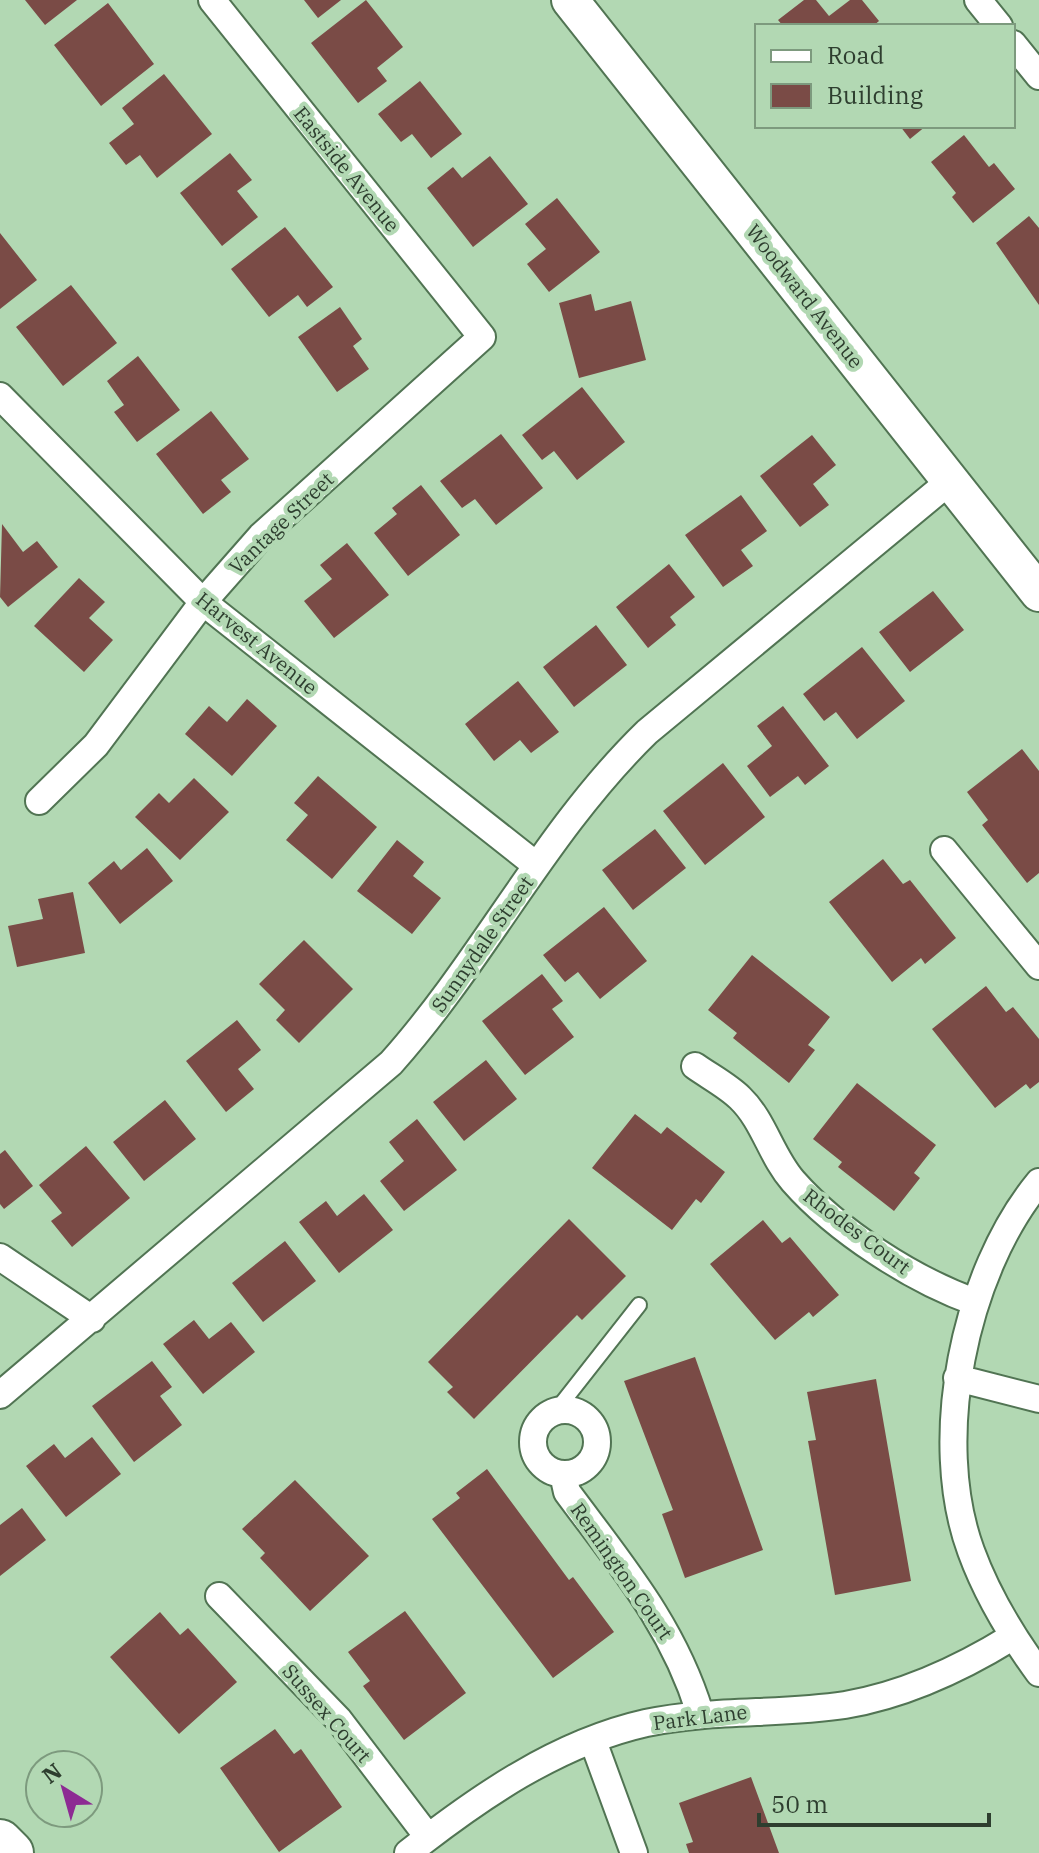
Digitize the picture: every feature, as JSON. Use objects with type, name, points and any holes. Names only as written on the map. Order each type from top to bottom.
[{"type":"highway","points":[[0,1842],[11,1853]]},
{"type":"main road","name":"Woodward Avenue","points":[[570,0],[1038,590]]},
{"type":"street","name":"Eastside Avenue","points":[[212,0],[482,337]]},
{"type":"street","points":[[978,0],[997,24]]},
{"type":"street","points":[[1015,46],[1039,76]]},
{"type":"street","name":"Vantage Street","points":[[39,801],[96,745],[203,602],[261,536],[482,337]]},
{"type":"street","name":"Harvest Avenue","points":[[0,396],[203,602],[536,865]]},
{"type":"street","name":"Sunnydale Street","points":[[0,1395],[391,1063],[426,1024],[506,914],[536,865],[618,761],[647,732],[950,481]]},
{"type":"street","points":[[944,850],[1039,966]]},
{"type":"street","name":"Rhodes Court","points":[[695,1066],[740,1097],[791,1179],[812,1200],[862,1240],[934,1287],[975,1302]]},
{"type":"street","points":[[1039,1182],[1007,1232],[975,1302],[957,1378],[956,1477],[970,1550],[1012,1637],[1039,1673]]},
{"type":"street","points":[[0,1257],[92,1319]]},
{"type":"street","points":[[957,1378],[1039,1399]]},
{"type":"street","name":"Remington Court","points":[[555,1412],[576,1412],[585,1417],[596,1433],[595,1453],[583,1469],[563,1474],[543,1465],[534,1446],[538,1426],[555,1412]]},
{"type":"street","name":"Remington Court","points":[[563,1474],[567,1492],[662,1621],[689,1676],[700,1713]]},
{"type":"street","name":"Sussex Court","points":[[219,1596],[339,1720],[418,1845]]},
{"type":"street","name":"Park Lane","points":[[418,1845],[488,1794],[536,1765],[593,1741],[643,1724],[700,1713],[845,1705],[891,1693],[969,1664],[1012,1637]]},
{"type":"street","points":[[593,1741],[634,1853]]},
{"type":"lane","points":[[555,1412],[639,1305]]},
{"type":"building","points":[[25,0],[77,0],[45,25]]},
{"type":"building","points":[[304,0],[341,0],[318,18]]},
{"type":"building","points":[[366,0],[403,47],[377,68],[387,81],[358,103],[311,43]]},
{"type":"building","points":[[804,0],[816,0],[829,16],[850,0],[862,0],[879,21],[875,24],[781,24],[778,20]]},
{"type":"building","points":[[108,3],[154,64],[101,106],[54,45]]},
{"type":"building","points":[[164,74],[212,134],[157,178],[140,155],[126,165],[109,143],[134,124],[122,108]]},
{"type":"building","points":[[420,81],[462,134],[431,158],[412,134],[401,142],[378,114]]},
{"type":"building","points":[[902,128],[924,128],[910,139]]},
{"type":"building","points":[[964,135],[989,167],[994,163],[1015,189],[973,223],[952,197],[956,193],[931,162]]},
{"type":"building","points":[[230,153],[252,180],[237,191],[258,217],[222,246],[180,193]]},
{"type":"building","points":[[490,156],[528,204],[473,247],[427,188],[453,167],[462,178]]},
{"type":"building","points":[[557,198],[600,252],[549,292],[527,264],[546,249],[525,224]]},
{"type":"building","points":[[1029,216],[1039,228],[1039,305],[996,243]]},
{"type":"building","points":[[285,227],[333,287],[307,307],[298,295],[269,317],[231,269]]},
{"type":"building","points":[[0,233],[37,280],[0,309]]},
{"type":"building","points":[[71,285],[117,343],[63,386],[16,327]]},
{"type":"building","points":[[591,294],[595,311],[631,301],[646,360],[579,378],[559,303]]},
{"type":"building","points":[[340,307],[362,339],[353,346],[369,369],[337,392],[298,337]]},
{"type":"building","points":[[138,356],[180,410],[137,442],[114,412],[124,405],[107,381]]},
{"type":"building","points":[[582,387],[625,442],[577,480],[554,451],[542,460],[522,435]]},
{"type":"building","points":[[211,411],[249,459],[221,480],[231,492],[203,514],[156,454]]},
{"type":"building","points":[[501,434],[543,488],[496,525],[475,499],[462,508],[440,481]]},
{"type":"building","points":[[812,435],[836,465],[813,484],[829,505],[800,527],[760,476]]},
{"type":"building","points":[[421,485],[460,535],[408,576],[374,533],[397,514],[392,508]]},
{"type":"building","points":[[741,495],[767,531],[741,550],[753,566],[723,587],[685,535]]},
{"type":"building","points":[[2,524],[23,552],[37,541],[58,567],[8,607],[0,597]]},
{"type":"building","points":[[347,543],[389,595],[334,638],[304,601],[332,579],[320,565]]},
{"type":"building","points":[[669,564],[695,597],[670,617],[676,625],[648,648],[616,607]]},
{"type":"building","points":[[79,578],[105,602],[89,618],[113,640],[84,672],[34,626]]},
{"type":"building","points":[[933,591],[964,630],[910,672],[879,632]]},
{"type":"building","points":[[596,625],[627,665],[574,707],[543,667]]},
{"type":"building","points":[[862,647],[905,701],[857,739],[836,712],[824,721],[803,694]]},
{"type":"building","points":[[518,681],[559,732],[531,753],[520,740],[494,761],[465,724]]},
{"type":"building","points":[[247,699],[277,726],[232,776],[185,734],[209,706],[227,722]]},
{"type":"building","points":[[783,706],[829,766],[805,785],[798,776],[770,797],[747,766],[772,746],[757,726]]},
{"type":"building","points":[[1022,749],[1039,771],[1039,873],[1027,883],[982,825],[988,820],[967,792]]},
{"type":"building","points":[[723,763],[765,817],[705,865],[663,811]]},
{"type":"building","points":[[318,776],[377,827],[332,879],[286,840],[308,815],[294,803]]},
{"type":"building","points":[[194,778],[229,812],[180,860],[135,817],[159,793],[169,803]]},
{"type":"building","points":[[655,829],[686,868],[633,910],[602,870]]},
{"type":"building","points":[[397,840],[424,862],[413,876],[441,898],[412,934],[357,891]]},
{"type":"building","points":[[147,848],[173,881],[120,924],[88,883],[114,861],[121,870]]},
{"type":"building","points":[[883,859],[903,884],[910,880],[956,938],[925,964],[921,958],[892,982],[829,902]]},
{"type":"building","points":[[73,892],[85,953],[17,967],[8,926],[43,919],[38,899]]},
{"type":"building","points":[[604,907],[647,961],[600,999],[578,972],[565,982],[543,955]]},
{"type":"building","points":[[304,940],[353,989],[299,1043],[276,1020],[285,1010],[259,984]]},
{"type":"building","points":[[752,955],[830,1017],[808,1045],[815,1050],[789,1083],[733,1038],[737,1033],[708,1010]]},
{"type":"building","points":[[542,974],[563,1001],[552,1009],[574,1037],[525,1075],[482,1021]]},
{"type":"building","points":[[986,986],[1006,1012],[1013,1007],[1039,1039],[1039,1082],[1030,1089],[1026,1084],[995,1108],[932,1029]]},
{"type":"building","points":[[237,1020],[261,1050],[238,1069],[254,1089],[226,1112],[186,1061]]},
{"type":"building","points":[[486,1060],[517,1099],[464,1141],[433,1102]]},
{"type":"building","points":[[857,1083],[936,1145],[914,1173],[920,1178],[894,1211],[838,1167],[842,1162],[813,1139]]},
{"type":"building","points":[[165,1100],[196,1139],[144,1181],[113,1142]]},
{"type":"building","points":[[635,1114],[661,1134],[667,1127],[725,1172],[701,1203],[696,1199],[672,1230],[592,1168]]},
{"type":"building","points":[[417,1119],[457,1170],[404,1211],[380,1181],[404,1161],[389,1142]]},
{"type":"building","points":[[86,1146],[130,1198],[72,1247],[51,1221],[62,1213],[39,1185]]},
{"type":"building","points":[[5,1150],[33,1186],[4,1209],[0,1204],[0,1154]]},
{"type":"building","points":[[364,1194],[393,1230],[339,1273],[299,1222],[326,1201],[337,1216]]},
{"type":"building","points":[[569,1219],[626,1276],[582,1320],[577,1315],[474,1419],[447,1392],[453,1387],[428,1362]]},
{"type":"building","points":[[763,1220],[782,1243],[790,1237],[839,1295],[813,1317],[809,1312],[775,1340],[710,1264]]},
{"type":"building","points":[[285,1241],[316,1281],[263,1322],[232,1283]]},
{"type":"building","points":[[194,1320],[209,1339],[231,1322],[255,1352],[203,1394],[163,1344]]},
{"type":"building","points":[[695,1357],[763,1550],[685,1578],[662,1514],[673,1510],[624,1381]]},
{"type":"building","points":[[152,1361],[172,1387],[160,1396],[182,1425],[134,1462],[92,1406]]},
{"type":"building","points":[[876,1379],[911,1581],[835,1595],[808,1441],[816,1440],[807,1392]]},
{"type":"building","points":[[92,1437],[121,1474],[66,1517],[26,1466],[54,1444],[65,1458]]},
{"type":"building","points":[[487,1469],[569,1580],[573,1577],[614,1632],[553,1678],[432,1519],[460,1498],[456,1493]]},
{"type":"building","points":[[295,1480],[369,1556],[310,1611],[260,1558],[265,1553],[242,1529]]},
{"type":"building","points":[[22,1508],[46,1540],[0,1576],[0,1525]]},
{"type":"building","points":[[405,1611],[466,1693],[404,1740],[363,1686],[370,1681],[348,1652]]},
{"type":"building","points":[[160,1612],[180,1635],[188,1628],[237,1682],[179,1734],[110,1657]]},
{"type":"building","points":[[275,1729],[294,1754],[301,1749],[342,1807],[279,1852],[220,1768]]},
{"type":"building","points":[[751,1777],[779,1853],[689,1853],[686,1844],[693,1842],[679,1803]]}]
